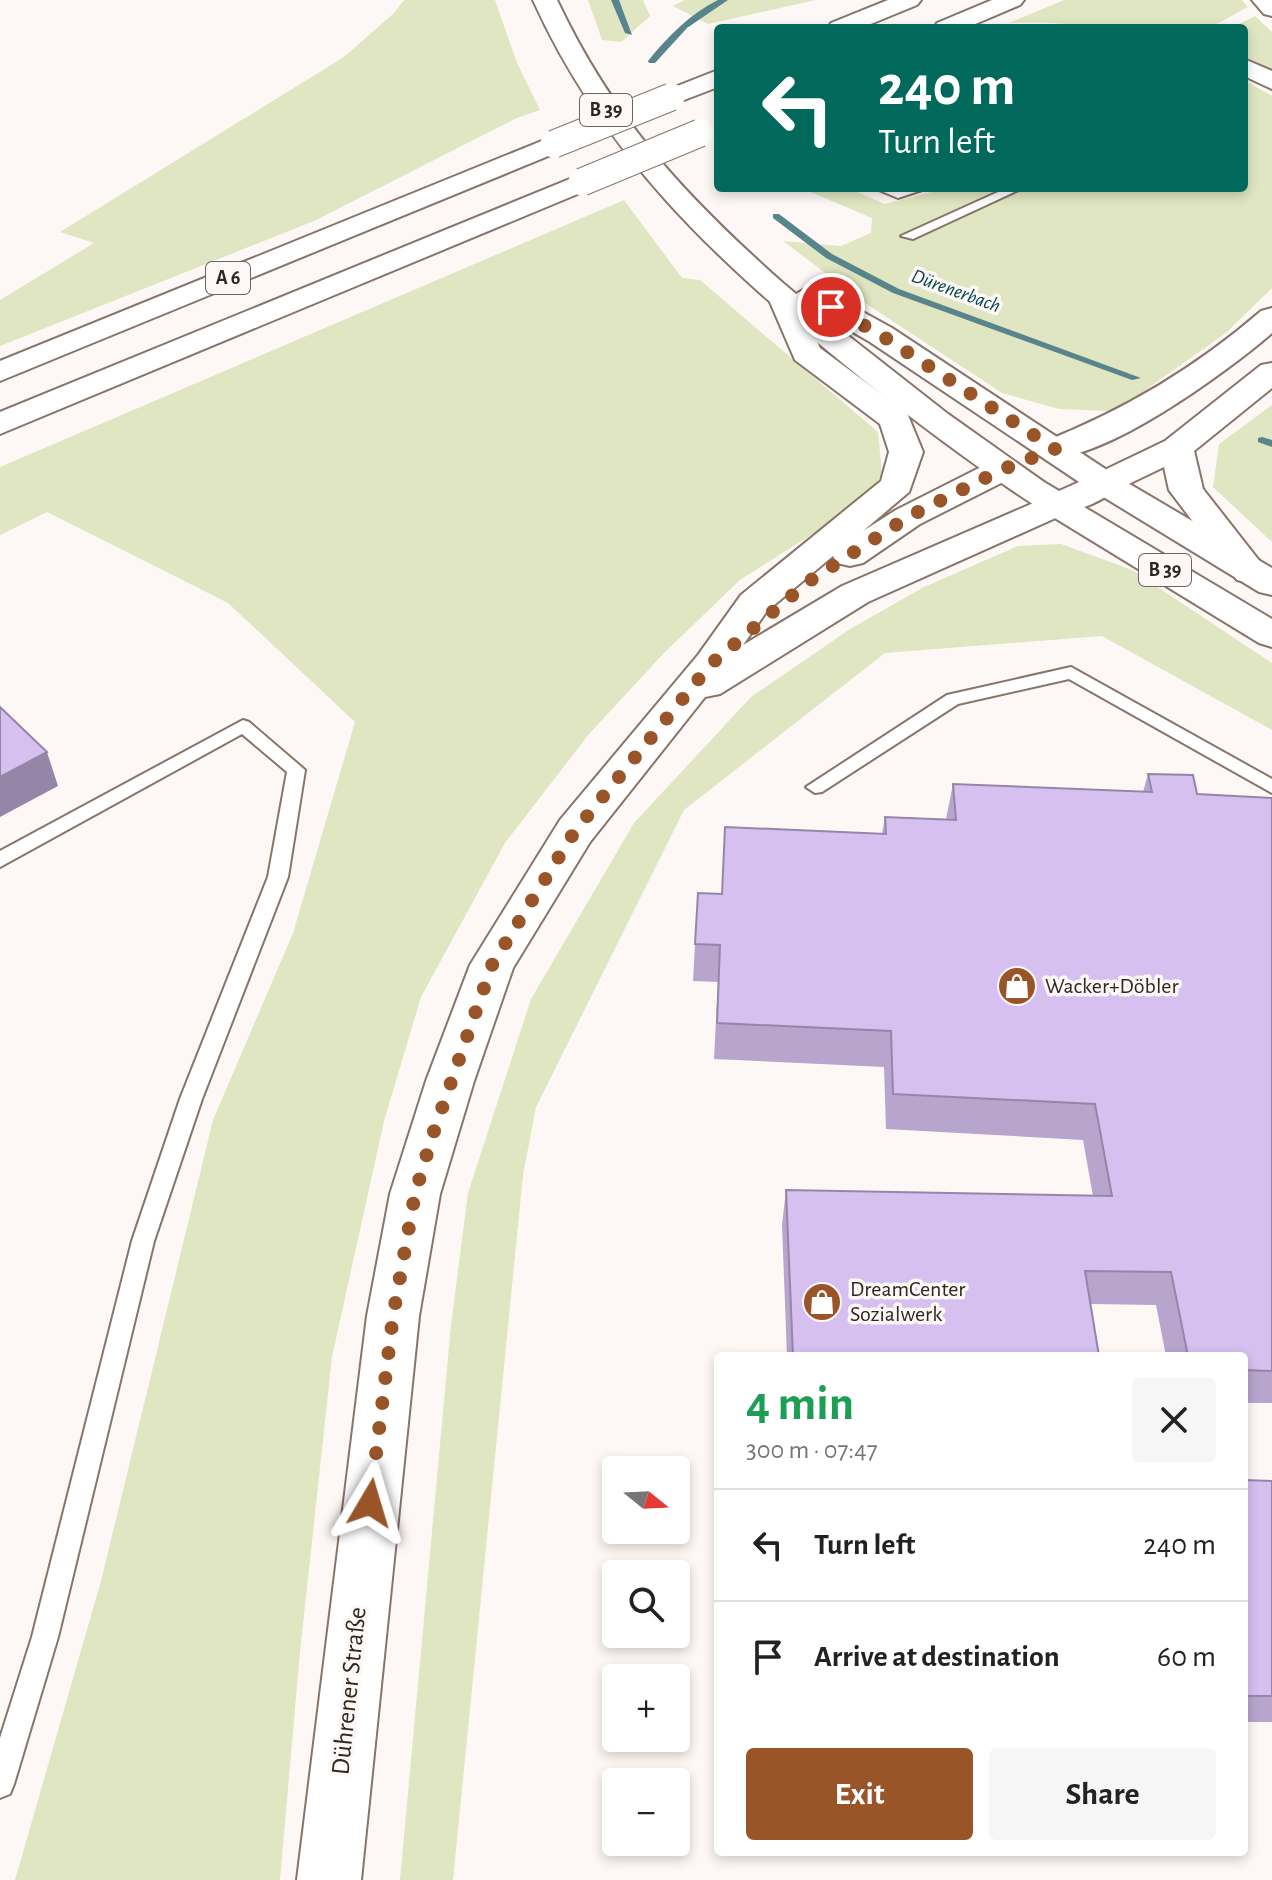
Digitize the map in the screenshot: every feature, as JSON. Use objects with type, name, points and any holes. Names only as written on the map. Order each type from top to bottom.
[{"type":"main road","name":"B 39","points":[[545,0],[569,51],[598,100],[660,176],[731,252],[785,302],[1001,470],[1272,635]]},
{"type":"main road","points":[[850,24],[909,0]]},
{"type":"main road","points":[[955,24],[1012,0]]},
{"type":"main road","points":[[1264,0],[1272,9]]},
{"type":"main road","points":[[1248,68],[1272,81]]},
{"type":"main road","name":"A 6","points":[[0,372],[714,80]]},
{"type":"main road","name":"A 6","points":[[0,424],[709,129]]},
{"type":"main road","name":"B 39","points":[[731,252],[881,335],[1104,483],[1261,578]]},
{"type":"main road","points":[[711,664],[754,603],[897,485],[906,452],[895,420],[806,353],[785,302]]},
{"type":"main road","points":[[711,664],[808,582],[908,517],[1001,470],[1157,405],[1199,379],[1272,317]]},
{"type":"main road","points":[[680,700],[855,594],[1177,448],[1272,372]]},
{"type":"main road","points":[[1177,448],[1186,490],[1261,578]]},
{"type":"main road","name":"Dührener Straße","points":[[329,1880],[393,1316],[415,1194],[450,1081],[492,965],[575,831],[711,664]]},
{"type":"lane","points":[[908,236],[1008,192]]},
{"type":"lane","points":[[815,787],[953,699],[1071,673],[1272,787]]},
{"type":"lane","points":[[0,860],[243,726],[296,770],[278,877],[191,1099],[143,1241],[45,1637],[0,1784]]},
{"type":"green space","points":[[404,0],[495,0],[517,63],[540,110],[517,118],[314,221],[0,346],[0,300],[94,243],[60,232],[344,57],[394,13]]},
{"type":"green space","points":[[588,0],[643,0],[650,16],[621,42],[602,40]]},
{"type":"green space","points":[[685,0],[816,0],[708,24],[673,6]]},
{"type":"green space","points":[[1064,0],[1242,0],[1248,7],[1216,24],[1009,23]]},
{"type":"green space","points":[[1255,16],[1272,32],[1272,72],[1248,60],[1248,24],[1239,24]]},
{"type":"green space","points":[[1248,82],[1272,96],[1272,288],[1226,333],[1137,396],[1109,411],[1059,409],[1002,393],[865,303],[783,241],[841,246],[871,233],[872,218],[810,192],[857,192],[885,204],[932,192],[1248,192]]},
{"type":"green space","points":[[624,200],[682,278],[700,280],[878,432],[882,474],[863,502],[740,580],[664,653],[589,734],[505,843],[421,997],[384,1121],[332,1357],[300,1652],[280,1880],[15,1880],[101,1581],[213,1120],[293,933],[355,722],[228,603],[47,512],[0,535],[0,467]]},
{"type":"green space","points":[[1272,405],[1272,542],[1213,487],[1219,444]]},
{"type":"green space","points":[[1061,544],[1132,570],[1272,663],[1272,730],[1102,636],[885,653],[684,810],[536,1107],[523,1175],[453,1880],[400,1880],[451,1325],[468,1193],[531,999],[634,823],[751,697],[850,629],[924,587],[1018,546]]},
{"type":"building","points":[[0,707],[47,752],[0,777]]},
{"type":"building","points":[[1148,774],[1193,775],[1197,794],[1272,798],[1272,1371],[1248,1370],[1248,1352],[1187,1352],[1171,1272],[1085,1271],[1098,1352],[793,1352],[786,1190],[1112,1196],[1095,1104],[893,1094],[891,1031],[717,1023],[720,945],[695,944],[698,893],[722,894],[725,827],[886,834],[885,817],[956,820],[953,784],[1152,792]]},
{"type":"building","points":[[1248,1480],[1272,1481],[1272,1696],[1248,1696]]},
{"type":"waterway","name":"Dürenerbach","points":[[615,0],[629,33]]},
{"type":"waterway","points":[[652,61],[684,26],[724,0]]},
{"type":"waterway","name":"Dürenerbach","points":[[776,216],[829,256],[896,291],[1136,378]]},
{"type":"waterway","name":"Dürenerbach","points":[[1262,440],[1272,444]]},
{"type":"place","name":"Wacker+Döbler","points":[[1017,986]]},
{"type":"place","name":"DreamCenter Sozialwerk","points":[[822,1302]]},
{"type":"route","points":[[370,1503],[393,1316],[415,1194],[432,1137],[492,965],[575,831],[711,664],[808,582],[908,517],[1001,470],[1055,449],[881,335],[831,307]]}]
